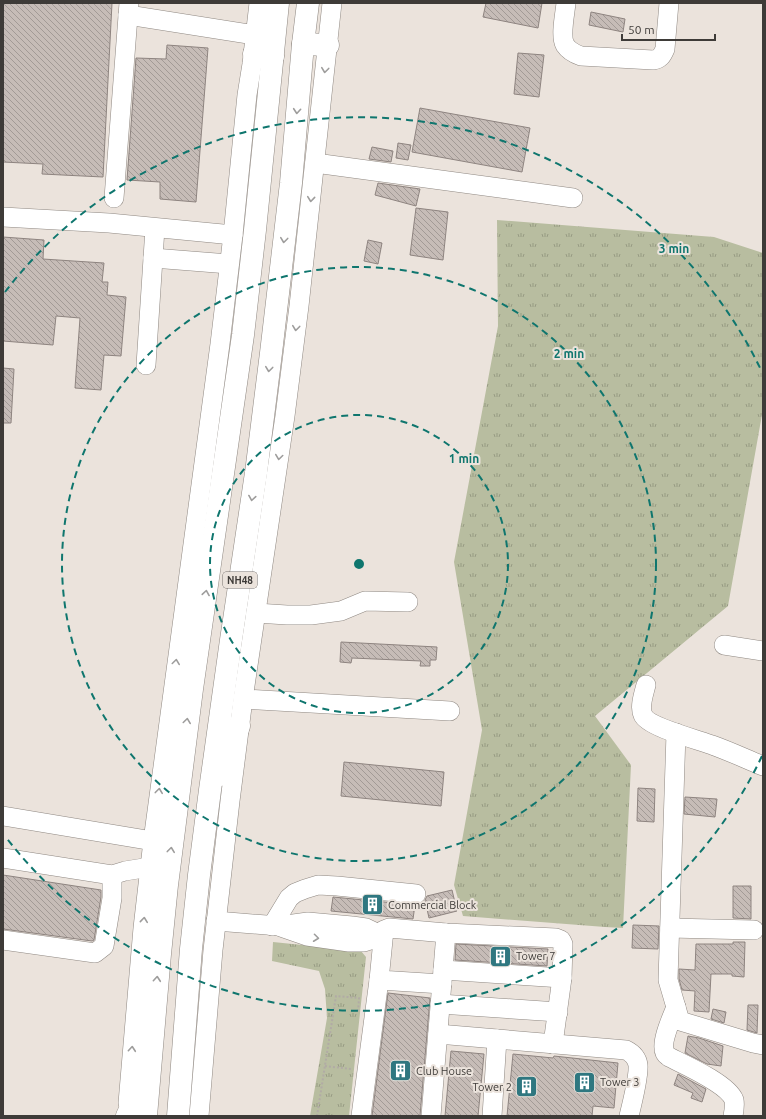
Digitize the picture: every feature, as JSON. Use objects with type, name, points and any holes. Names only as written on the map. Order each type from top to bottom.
[{"type":"highway","name":"NH48","points":[[146,1116],[167,885],[180,774],[243,335],[255,230],[261,48],[275,27],[278,3]]},
{"type":"highway","name":"NH48","points":[[178,1116],[191,949],[205,829],[256,473],[270,361],[291,183],[308,3]]},
{"type":"highway","points":[[303,44],[328,45]]},
{"type":"highway","points":[[205,829],[218,783],[239,726]]},
{"type":"highway","points":[[127,1116],[140,1084],[156,1002]]},
{"type":"street","points":[[127,1116],[141,951],[153,841],[208,434],[233,235],[247,95],[261,48],[259,3]]},
{"type":"street","points":[[199,1116],[216,921],[239,726],[285,416],[299,306],[332,3]]},
{"type":"street","points":[[566,3],[563,34],[564,44],[571,52],[581,56],[653,60],[658,59],[665,49],[669,3]]},
{"type":"street","points":[[114,198],[128,9],[261,48]]},
{"type":"street","points":[[315,163],[573,198]]},
{"type":"street","points":[[3,217],[109,224],[233,235]]},
{"type":"street","points":[[146,365],[155,228]]},
{"type":"street","points":[[153,258],[229,264]]},
{"type":"street","points":[[256,613],[311,615],[341,611],[365,601],[408,602]]},
{"type":"street","points":[[724,646],[763,651]]},
{"type":"street","points":[[646,685],[642,703],[643,715],[648,722],[684,737],[711,744],[763,766]]},
{"type":"street","points":[[243,699],[450,711]]},
{"type":"street","points":[[676,733],[668,980],[680,1022],[763,1045]]},
{"type":"street","points":[[3,816],[153,841]]},
{"type":"street","points":[[3,858],[112,875],[125,871],[150,867]]},
{"type":"street","points":[[3,940],[95,953],[104,946],[112,898],[112,875]]},
{"type":"street","points":[[276,926],[289,898],[295,893],[318,885],[416,894]]},
{"type":"street","points":[[216,921],[276,926],[308,922],[366,928],[383,936]]},
{"type":"street","points":[[362,1116],[383,936],[384,930],[389,928],[446,933],[556,938],[561,940],[563,944],[562,978],[553,1044]]},
{"type":"street","points":[[670,928],[754,930]]},
{"type":"street","points":[[431,1116],[446,933]]},
{"type":"street","points":[[379,980],[443,977],[562,978]]},
{"type":"street","points":[[440,1004],[558,1012]]},
{"type":"street","points":[[676,1007],[664,1039],[665,1054],[702,1073],[730,1093],[735,1102],[733,1116]]},
{"type":"street","points":[[438,1034],[626,1050],[631,1053],[638,1065],[637,1078],[629,1116]]},
{"type":"street","points":[[492,1116],[497,1039]]},
{"type":"path","points":[[317,1116],[336,996],[359,998],[358,1014]]},
{"type":"path","points":[[325,1066],[351,1069]]},
{"type":"green space","points":[[497,220],[714,237],[763,253],[763,409],[728,606],[595,716],[631,765],[623,928],[463,916],[454,885],[482,730],[454,562],[498,326]]},
{"type":"green space","points":[[273,942],[361,951],[366,957],[349,1116],[310,1116],[327,1018],[325,989],[319,971],[272,961]]},
{"type":"building","points":[[3,3],[112,3],[103,177],[42,174],[43,164],[3,162]]},
{"type":"building","points":[[486,3],[542,3],[538,28],[483,17]]},
{"type":"building","points":[[591,12],[625,19],[623,32],[589,25]]},
{"type":"building","points":[[167,45],[208,48],[196,202],[160,199],[160,182],[127,180],[136,58],[166,59]]},
{"type":"building","points":[[518,53],[544,55],[539,97],[514,94]]},
{"type":"building","points":[[420,108],[530,128],[522,172],[412,152]]},
{"type":"building","points":[[398,143],[411,145],[408,160],[396,158]]},
{"type":"building","points":[[372,147],[393,151],[391,162],[369,159]]},
{"type":"building","points":[[378,183],[420,189],[416,206],[375,195]]},
{"type":"building","points":[[416,208],[448,212],[443,260],[410,255]]},
{"type":"building","points":[[3,237],[44,240],[43,259],[104,263],[102,282],[108,282],[107,295],[126,297],[121,356],[104,355],[101,390],[75,388],[80,318],[56,316],[53,345],[3,341]]},
{"type":"building","points":[[368,240],[382,243],[378,264],[364,261]]},
{"type":"building","points":[[3,368],[14,369],[11,423],[3,423]]},
{"type":"building","points":[[341,642],[437,647],[436,660],[430,660],[430,666],[420,666],[421,661],[352,658],[351,663],[340,662]]},
{"type":"building","points":[[344,762],[444,772],[441,806],[341,796]]},
{"type":"building","points":[[638,788],[655,789],[654,822],[637,821]]},
{"type":"building","points":[[685,797],[717,799],[715,817],[684,814]]},
{"type":"building","points":[[3,875],[101,890],[94,940],[92,941],[3,929]]},
{"type":"building","points":[[733,886],[751,886],[751,919],[733,918]]},
{"type":"building","points":[[452,890],[457,911],[429,918],[425,900],[427,896]]},
{"type":"building","name":"Commercial Block","points":[[333,897],[415,905],[413,919],[331,911]]},
{"type":"building","points":[[633,925],[659,926],[658,949],[632,948]]},
{"type":"building","points":[[733,942],[745,942],[744,977],[732,976],[732,974],[711,974],[709,1012],[694,1011],[695,991],[682,990],[679,979],[679,969],[695,970],[696,944],[733,944]]},
{"type":"building","points":[[456,944],[548,949],[547,966],[455,960]]},
{"type":"building","name":"Club House","points":[[388,993],[430,998],[420,1116],[372,1116]]},
{"type":"building","points":[[748,1005],[758,1005],[757,1033],[747,1030]]},
{"type":"building","points":[[713,1009],[726,1012],[724,1023],[711,1019]]},
{"type":"building","points":[[688,1036],[723,1046],[721,1066],[707,1064],[685,1053]]},
{"type":"building","points":[[451,1051],[484,1054],[478,1116],[445,1116]]},
{"type":"building","points":[[513,1054],[553,1058],[554,1056],[618,1063],[614,1108],[593,1106],[592,1116],[507,1116]]},
{"type":"building","points":[[678,1074],[706,1089],[702,1102],[691,1098],[693,1093],[674,1085]]},
{"type":"place","name":"Commercial Block","points":[[373,905]]},
{"type":"place","name":"Tower 7","points":[[501,956]]},
{"type":"place","name":"Club House","points":[[400,1071]]},
{"type":"place","name":"Tower 3","points":[[584,1082]]},
{"type":"place","name":"Tower 2","points":[[527,1087]]}]
